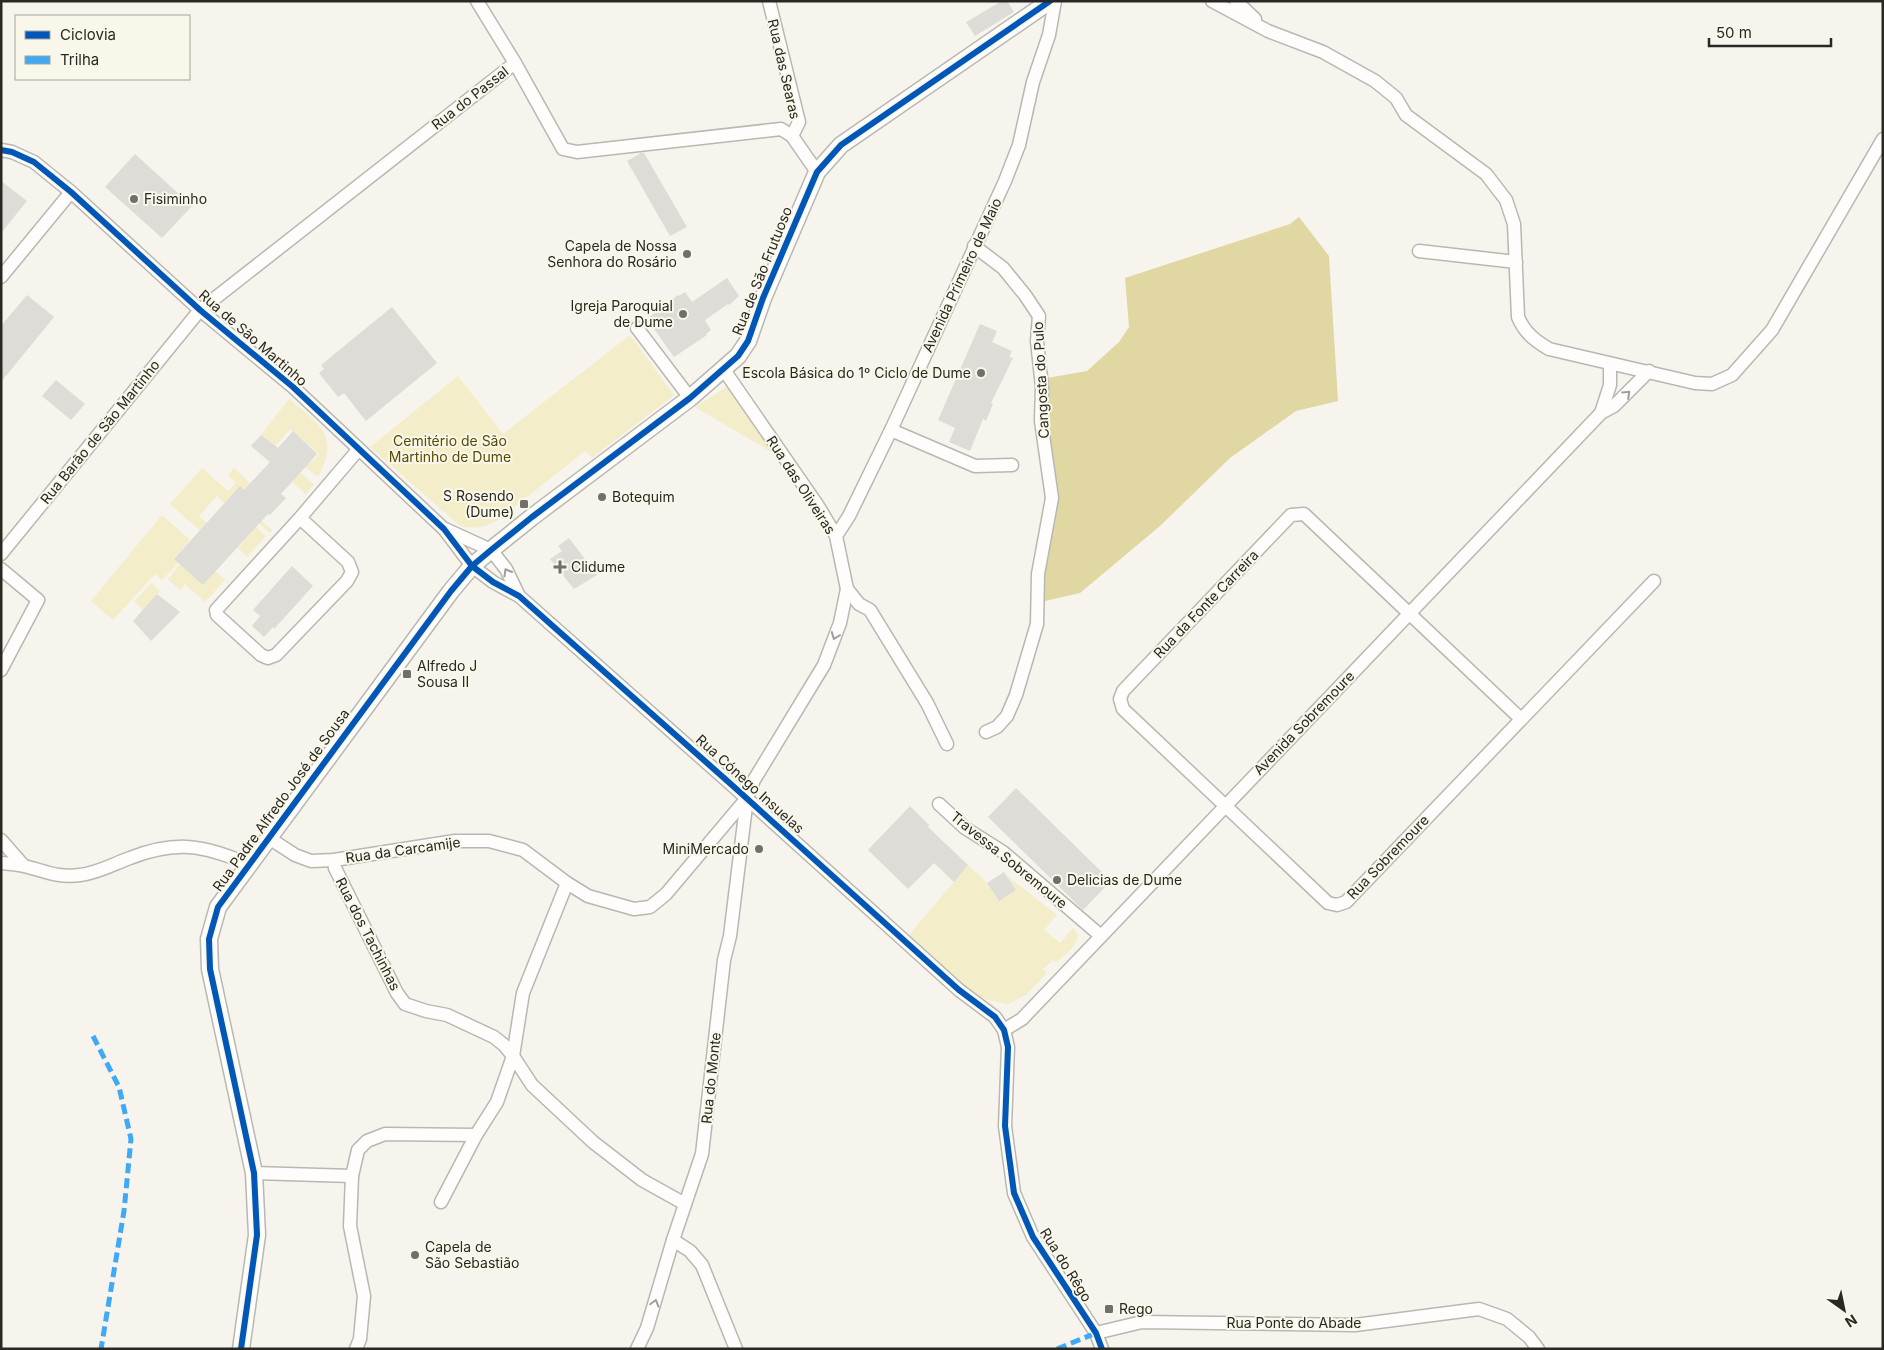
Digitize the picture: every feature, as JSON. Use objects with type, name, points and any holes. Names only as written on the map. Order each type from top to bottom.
[{"type":"street","points":[[477,1],[515,63]]},
{"type":"street","name":"Rua das Searas","points":[[768,1],[799,122],[792,136]]},
{"type":"street","name":"Rua de São Frutuoso","points":[[491,550],[690,398],[738,356],[748,341],[763,298],[816,172],[842,145],[1050,1]]},
{"type":"street","name":"Avenida Primeiro de Maio","points":[[836,536],[849,516],[891,430],[1005,181],[1018,145],[1033,82],[1049,35],[1054,1]]},
{"type":"street","points":[[1212,1],[1268,30],[1323,52],[1375,81],[1396,98],[1406,115],[1486,174],[1506,200],[1514,224],[1518,317],[1524,330],[1533,340],[1549,349],[1695,383],[1712,384],[1732,375],[1772,330],[1883,139]]},
{"type":"street","points":[[1236,1],[1268,30]]},
{"type":"street","name":"Rua do Passal","points":[[200,310],[515,63],[563,149],[577,152],[781,129],[792,136]]},
{"type":"street","points":[[792,136],[816,172]]},
{"type":"street","name":"Rua de São Martinho","points":[[1,150],[12,152],[34,162],[71,192],[200,310],[293,387],[444,529],[472,566]]},
{"type":"street","points":[[1,277],[71,192]]},
{"type":"street","name":"Cangosta do Pulo","points":[[974,246],[1003,268],[1039,316],[1037,341],[1042,387],[1041,421],[1052,498],[1038,574],[1037,624],[1016,695],[1007,716],[997,727],[986,732]]},
{"type":"street","points":[[1419,251],[1516,262]]},
{"type":"street","name":"Rua Barão de São Martinho","points":[[1,554],[200,310]]},
{"type":"street","points":[[637,328],[690,398]]},
{"type":"street","name":"Avenida Sobremoure","points":[[1601,413],[1610,385],[1610,364]]},
{"type":"street","name":"Rua das Oliveiras","points":[[724,370],[818,506],[836,536],[847,589],[840,623],[824,665],[754,780],[747,798]]},
{"type":"street","name":"Avenida Sobremoure","points":[[1004,1030],[1022,1019],[1601,413],[1614,406],[1649,371]]},
{"type":"street","points":[[891,430],[975,466],[1012,465]]},
{"type":"street","points":[[300,518],[348,562],[352,572],[347,581],[276,655],[268,658],[261,655],[217,615],[216,610],[300,518],[358,450]]},
{"type":"street","name":"Rua da Fonte Carreira","points":[[1226,806],[1123,708],[1120,699],[1122,691],[1291,515],[1304,514],[1410,613]]},
{"type":"street","name":"Rua de São Martinho","points":[[444,529],[491,550]]},
{"type":"street","name":"Rua Padre Alfredo José de Sousa","points":[[241,1349],[256,1235],[254,1173],[210,969],[209,939],[218,907],[451,591],[472,566],[491,550]]},
{"type":"street","name":"Rua Cónego Insuelas","points":[[491,550],[506,569],[519,596]]},
{"type":"street","name":"Rua Cónego Insuelas","points":[[472,566],[493,582],[519,596],[747,798],[958,990],[995,1017],[1004,1030]]},
{"type":"street","points":[[1,569],[38,600],[1,670]]},
{"type":"street","name":"Rua Sobremoure","points":[[1226,806],[1328,903],[1337,906],[1346,902],[1654,581]]},
{"type":"street","points":[[847,589],[859,604],[870,610],[875,617],[927,703],[947,744]]},
{"type":"street","points":[[1410,613],[1521,719]]},
{"type":"street","name":"Rua da Carcamije","points":[[269,838],[294,855],[311,861],[334,860],[455,840],[489,841],[523,850],[567,883],[588,896],[634,909],[650,907],[666,894],[747,798]]},
{"type":"street","name":"Rua do Monte","points":[[637,1349],[647,1328],[673,1240],[702,1154],[724,960],[730,936],[747,798]]},
{"type":"street","name":"Travessa Sobremoure","points":[[939,804],[965,828],[1003,852],[1101,936]]},
{"type":"street","points":[[1,840],[23,866]]},
{"type":"street","points":[[1,863],[23,866],[53,875],[79,875],[101,870],[132,857],[169,847],[195,846],[226,854],[248,864]]},
{"type":"street","name":"Rua dos Tachinhas","points":[[334,860],[335,868],[397,992],[405,1004],[455,1018],[504,1045],[532,1084],[593,1142],[642,1180],[685,1204]]},
{"type":"street","points":[[441,1202],[476,1135],[496,1102],[513,1056],[523,993],[567,883]]},
{"type":"street","name":"Rua do Rêgo","points":[[1004,1030],[1008,1047],[1005,1126],[1014,1193],[1033,1237],[1096,1333],[1102,1349]]},
{"type":"street","points":[[356,1349],[360,1339],[364,1296],[350,1226],[352,1176],[358,1150],[367,1141],[385,1134],[476,1135]]},
{"type":"street","points":[[254,1173],[352,1176]]},
{"type":"street","points":[[673,1240],[690,1251],[702,1265],[736,1349]]},
{"type":"street","name":"Rua Ponte do Abade","points":[[1096,1333],[1142,1322],[1355,1325],[1479,1309],[1507,1319],[1529,1336],[1538,1349]]},
{"type":"green space","name":"Cemitério de São Martinho de Dume","points":[[630,335],[674,395],[592,458],[585,451],[498,520],[488,525],[475,528],[460,526],[370,447],[458,376],[503,434]]},
{"type":"green space","points":[[733,383],[788,462],[695,407]]},
{"type":"green space","points":[[289,399],[317,424],[327,441],[325,463],[318,477],[305,467],[319,454],[290,429],[272,450],[314,484],[306,494],[258,452],[267,440],[261,435]]},
{"type":"green space","points":[[202,468],[228,491],[236,483],[228,475],[234,468],[252,485],[238,501],[272,530],[270,533],[243,509],[237,515],[217,496],[199,516],[207,523],[200,531],[170,504]]},
{"type":"green space","points":[[162,515],[190,540],[174,558],[178,563],[162,580],[155,574],[113,620],[91,601]]},
{"type":"green space","points":[[243,515],[266,536],[247,557],[238,548],[254,529]]},
{"type":"green space","points":[[180,564],[215,571],[225,580],[205,602],[185,584],[180,590],[168,579]]},
{"type":"green space","points":[[151,583],[160,591],[143,610],[134,602]]},
{"type":"green space","points":[[968,865],[987,883],[999,901],[1016,890],[1006,875],[1057,915],[1044,930],[1060,943],[1073,928],[1077,933],[1078,937],[1073,947],[1056,963],[1053,960],[1043,969],[1047,973],[1026,995],[1008,1004],[984,999],[970,992],[908,936]]},
{"type":"shaded area","points":[[1299,217],[1329,256],[1338,401],[1296,411],[1230,458],[1160,526],[1080,593],[1041,602],[1041,573],[1053,516],[1046,421],[1047,378],[1087,371],[1119,342],[1129,327],[1125,278],[1290,224]]},
{"type":"building","points":[[1002,1],[1007,1],[1014,12],[975,36],[966,22]]},
{"type":"building","points":[[644,153],[687,227],[670,236],[627,161]]},
{"type":"building","points":[[135,154],[192,206],[162,238],[105,187]]},
{"type":"building","points":[[1,181],[27,201],[1,233]]},
{"type":"building","name":"Igreja Paroquial de Dume","points":[[727,278],[739,296],[729,305],[705,320],[711,330],[707,335],[674,357],[647,319],[678,295],[685,292],[692,302]]},
{"type":"building","points":[[27,295],[54,317],[1,382],[1,326]]},
{"type":"building","points":[[392,307],[437,363],[366,421],[344,393],[338,397],[319,373],[324,369],[321,365]]},
{"type":"building","points":[[980,324],[997,331],[992,342],[1012,351],[1009,357],[1013,358],[991,403],[993,404],[986,421],[983,419],[970,451],[949,442],[955,428],[938,420]]},
{"type":"building","points":[[56,380],[85,404],[71,420],[42,396]]},
{"type":"building","points":[[293,431],[317,454],[281,494],[286,498],[270,515],[268,514],[203,585],[174,559],[240,486],[244,490],[270,462],[251,446],[261,435],[278,448]]},
{"type":"building","points":[[569,538],[597,575],[574,589],[550,559],[562,551],[558,546]]},
{"type":"building","points":[[292,566],[313,586],[274,629],[273,627],[264,637],[252,626],[260,616],[253,610]]},
{"type":"building","points":[[157,594],[180,612],[151,641],[133,621]]},
{"type":"building","points":[[1016,788],[1111,881],[1083,910],[988,817]]},
{"type":"building","points":[[910,806],[929,825],[928,827],[968,865],[954,882],[934,863],[908,889],[868,850]]},
{"type":"building","points":[[1004,872],[1016,890],[999,901],[987,883]]},
{"type":"marked path","points":[[93,1036],[119,1087],[131,1139],[124,1211],[101,1349]]},
{"type":"marked path","points":[[1057,1349],[1096,1333]]},
{"type":"cycle path","points":[[241,1349],[257,1235],[254,1173],[210,969],[209,939],[218,907],[451,591],[472,566],[532,517],[690,398],[738,356],[748,341],[763,298],[817,172],[841,145],[1050,1]]},
{"type":"cycle path","points":[[1,150],[12,152],[34,162],[71,192],[200,310],[293,387],[444,529],[472,566],[493,582],[519,596],[959,990],[995,1017],[1004,1030],[1008,1047],[1005,1126],[1014,1193],[1033,1237],[1096,1333],[1102,1349]]},
{"type":"place","name":"Fisiminho","points":[[134,199]]},
{"type":"place","name":"Capela de Nossa Senhora do Rosário","points":[[687,254]]},
{"type":"place","name":"Igreja Paroquial de Dume","points":[[683,314]]},
{"type":"place","name":"Escola Básica do 1º Ciclo de Dume","points":[[981,373]]},
{"type":"place","name":"Botequim","points":[[602,497]]},
{"type":"place","name":"S Rosendo (Dume)","points":[[524,504]]},
{"type":"place","name":"Clidume","points":[[560,567]]},
{"type":"place","name":"Alfredo J Sousa II","points":[[407,674]]},
{"type":"place","name":"MiniMercado","points":[[759,849]]},
{"type":"place","name":"Delicias de Dume","points":[[1057,880]]},
{"type":"place","name":"Capela de São Sebastião","points":[[415,1255]]},
{"type":"place","name":"Rego","points":[[1109,1309]]}]
